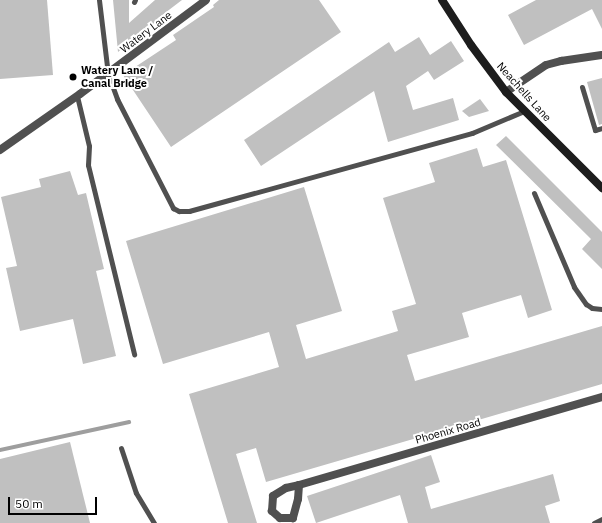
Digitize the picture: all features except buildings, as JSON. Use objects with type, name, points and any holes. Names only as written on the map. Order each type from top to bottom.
[{"type":"street","name":"Watery Lane","points":[[0,150],[108,74],[206,0]]},
{"type":"street","name":"Neachells Lane","points":[[442,0],[471,45],[506,92],[524,112],[602,188]]},
{"type":"street","points":[[506,92],[546,65],[602,55]]},
{"type":"street","name":"Phoenix Road","points":[[299,485],[298,499],[293,518],[280,518],[272,511],[273,496],[286,488],[602,397]]},
{"type":"lane","points":[[99,0],[108,74],[118,99],[173,208],[179,211],[189,211],[380,157],[472,133],[524,112]]},
{"type":"lane","points":[[582,87],[595,130],[602,128]]},
{"type":"lane","points":[[77,96],[88,146],[88,165],[134,354]]},
{"type":"lane","points":[[534,193],[574,287],[581,299],[592,308],[602,309]]},
{"type":"lane","points":[[121,448],[136,493],[154,523]]},
{"type":"lane","points":[[594,523],[602,519]]},
{"type":"waterway","points":[[0,450],[129,422]]},
{"type":"place","name":"Watery Lane / Canal Bridge","points":[[73,77]]}]
